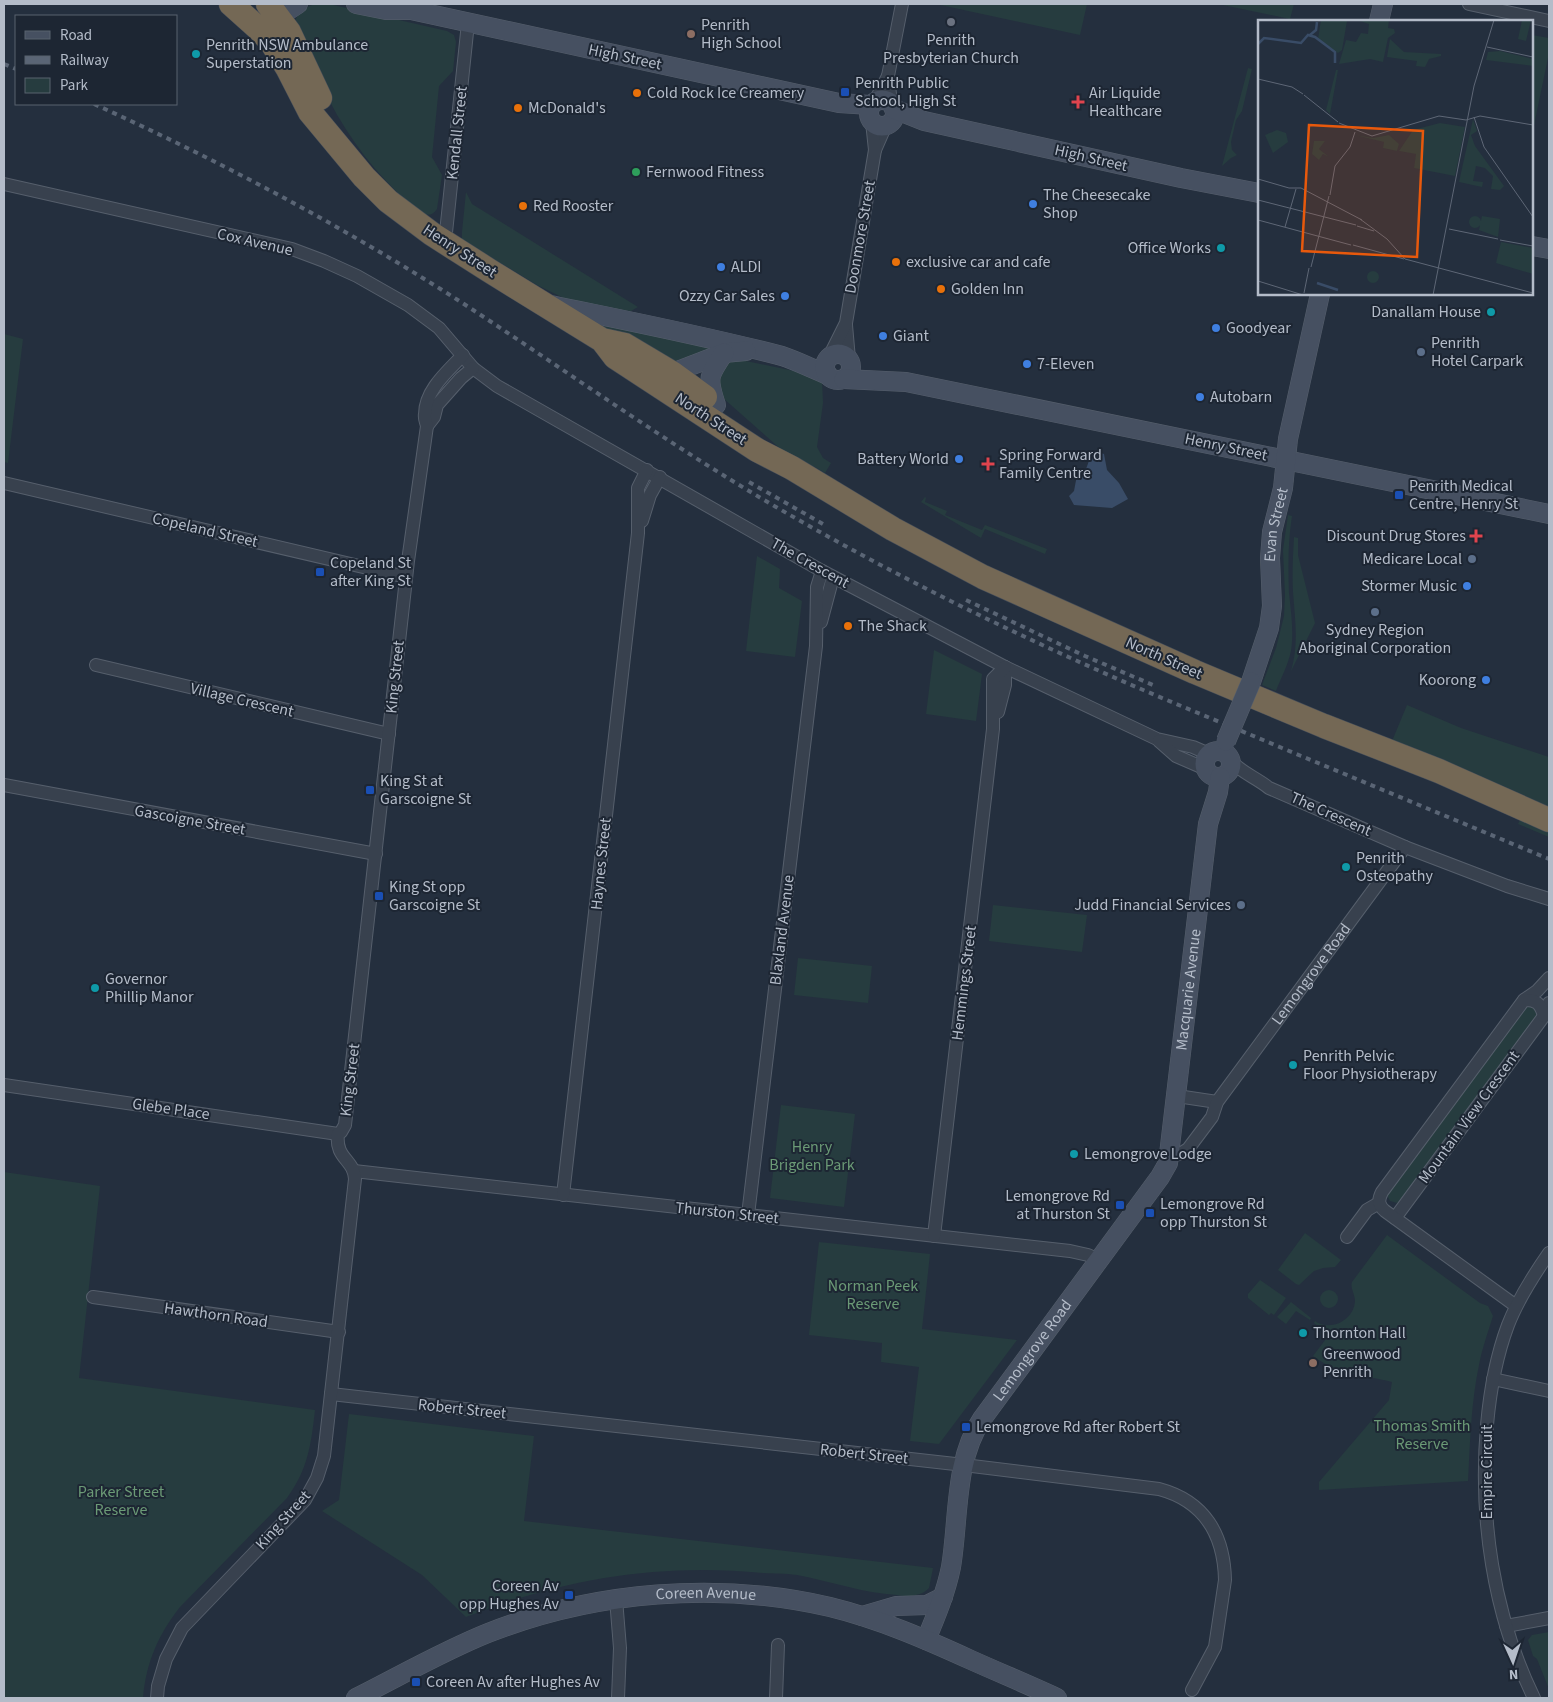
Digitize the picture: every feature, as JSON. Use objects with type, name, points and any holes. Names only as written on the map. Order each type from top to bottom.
[{"type":"highway","points":[[231,4],[269,14]]},
{"type":"highway","name":"Henry Street","points":[[269,14],[272,43],[310,112],[364,177],[388,201],[445,242],[602,340],[625,345],[672,373]]},
{"type":"highway","name":"Henry Street","points":[[602,340],[614,357],[632,368]]},
{"type":"highway","name":"North Street","points":[[632,368],[757,450],[792,468],[893,529],[1011,590],[1245,693],[1439,771],[1549,820]]},
{"type":"highway","name":"North Street","points":[[672,373],[766,443],[792,468]]},
{"type":"street","points":[[269,14],[298,4]]},
{"type":"street","name":"High Street","points":[[356,4],[386,10],[405,7],[468,23],[881,113],[1258,193]]},
{"type":"street","points":[[881,113],[902,4]]},
{"type":"street","points":[[1380,20],[1383,4]]},
{"type":"street","points":[[1469,4],[1549,21]]},
{"type":"street","name":"Kendall Street","points":[[445,242],[468,23]]},
{"type":"street","name":"Doonmore Street","points":[[832,367],[846,323],[881,113]]},
{"type":"street","name":"Cox Avenue","points":[[4,184],[292,249],[324,260],[365,280],[408,305],[439,328],[473,368]]},
{"type":"street","points":[[1533,246],[1549,249]]},
{"type":"street","name":"Evan Street","points":[[1218,761],[1267,638],[1271,618],[1271,544],[1274,518],[1282,488],[1288,439],[1320,295]]},
{"type":"street","points":[[543,303],[724,341],[757,351]]},
{"type":"street","name":"Doonmore Street","points":[[846,323],[849,360]]},
{"type":"street","points":[[632,368],[650,374],[662,375],[724,353],[757,351]]},
{"type":"street","name":"Henry Street","points":[[757,351],[1549,514]]},
{"type":"street","points":[[716,405],[711,391],[710,375],[712,369],[724,353]]},
{"type":"street","name":"Henry Street","points":[[832,367],[833,355],[842,354],[849,360],[903,381]]},
{"type":"street","name":"King Street","points":[[156,1698],[166,1659],[182,1628],[296,1510],[312,1490],[325,1451],[356,1179],[354,1171],[337,1148],[338,1134],[345,1125],[406,577],[427,426],[424,415],[428,398],[441,377],[463,355]]},
{"type":"street","name":"King Street","points":[[427,426],[434,417],[438,405],[461,378],[473,368]]},
{"type":"street","name":"The Crescent","points":[[473,368],[511,395],[660,477],[827,574],[1005,667],[1157,739],[1193,747],[1218,761],[1258,778],[1270,788],[1405,847],[1508,886],[1549,899]]},
{"type":"street","name":"Haynes Street","points":[[563,1195],[638,533],[638,488],[647,470]]},
{"type":"street","name":"Haynes Street","points":[[638,533],[650,495],[660,477]]},
{"type":"street","name":"Copeland Street","points":[[4,483],[406,577]]},
{"type":"street","name":"Blaxland Avenue","points":[[748,1215],[816,646],[827,574]]},
{"type":"street","name":"Village Crescent","points":[[96,665],[389,734]]},
{"type":"street","name":"Hemmings Street","points":[[934,1236],[993,729],[1005,685],[1005,667]]},
{"type":"street","name":"Macquarie Avenue","points":[[1170,1156],[1208,824],[1218,792],[1218,761]]},
{"type":"street","name":"Gascoigne Street","points":[[4,785],[376,854]]},
{"type":"street","name":"Lemongrove Road","points":[[926,1640],[951,1566],[964,1465],[977,1427],[1166,1168],[1170,1156],[1180,1154],[1188,1149],[1212,1116],[1216,1102],[1405,847]]},
{"type":"street","name":"Mountain View Crescent","points":[[1347,1237],[1366,1210],[1379,1203],[1382,1192],[1524,1000],[1537,991],[1549,978]]},
{"type":"street","points":[[1524,1000],[1534,1000],[1538,1003],[1544,1016]]},
{"type":"street","name":"Mountain View Crescent","points":[[1395,1218],[1544,1016],[1549,1003]]},
{"type":"street","name":"Glebe Place","points":[[4,1085],[338,1134]]},
{"type":"street","points":[[1177,1096],[1216,1102]]},
{"type":"street","name":"Thurston Street","points":[[354,1171],[1070,1251],[1088,1255],[1099,1260]]},
{"type":"street","points":[[1379,1203],[1385,1211],[1516,1306]]},
{"type":"street","name":"Empire Circuit","points":[[1534,1698],[1506,1626],[1493,1572],[1486,1522],[1485,1450],[1489,1402],[1504,1335],[1524,1291],[1549,1253]]},
{"type":"street","name":"Hawthorn Road","points":[[93,1297],[339,1332]]},
{"type":"street","points":[[1493,1379],[1549,1391]]},
{"type":"street","name":"Robert Street","points":[[331,1394],[964,1465],[1159,1489],[1181,1496],[1198,1508],[1205,1516],[1216,1534],[1224,1558],[1225,1580],[1215,1647],[1192,1690]]},
{"type":"street","name":"Coreen Avenue","points":[[356,1698],[443,1653],[488,1633],[557,1611],[616,1599],[694,1593],[752,1595],[829,1607],[862,1616],[926,1640],[1057,1698]]},
{"type":"street","points":[[862,1616],[896,1606],[927,1605],[942,1597]]},
{"type":"street","points":[[616,1599],[620,1648],[618,1698]]},
{"type":"street","points":[[1506,1626],[1549,1618]]},
{"type":"street","points":[[776,1698],[778,1645]]},
{"type":"green space","points":[[315,4],[329,4],[447,31],[454,35],[456,42],[453,71],[439,86],[432,157],[442,175],[437,209],[434,213],[430,215],[423,214],[397,192],[364,156],[345,129],[320,81],[295,23],[297,16],[302,10]]},
{"type":"green space","points":[[936,4],[1087,4],[1080,35]]},
{"type":"green space","points":[[1218,4],[1294,4],[1290,19]]},
{"type":"green space","points":[[1533,35],[1549,38],[1549,53],[1533,130]]},
{"type":"green space","points":[[1248,68],[1252,69],[1242,111],[1236,120],[1231,142],[1232,150],[1237,155],[1222,166]]},
{"type":"green space","points":[[466,192],[472,204],[638,307],[631,311],[580,306],[537,285],[462,240]]},
{"type":"green space","points":[[596,322],[716,347],[673,368],[595,324]]},
{"type":"green space","points":[[4,334],[23,339],[8,463],[4,462]]},
{"type":"green space","points":[[733,360],[818,376],[822,380],[823,403],[817,447],[823,458],[831,463],[825,473],[813,466],[809,472],[723,398],[717,373]]},
{"type":"green space","points":[[925,497],[925,502],[947,511],[945,515],[982,530],[985,525],[1047,549],[1045,554],[985,529],[981,538],[921,502]]},
{"type":"green space","points":[[1288,515],[1292,516],[1288,564],[1292,644],[1288,661],[1276,691],[1262,685],[1276,648],[1284,616],[1283,550]]},
{"type":"green space","points":[[1294,537],[1298,538],[1298,555],[1315,623],[1291,671],[1296,642],[1293,592]]},
{"type":"green space","points":[[757,556],[780,569],[779,588],[802,601],[795,657],[746,651]]},
{"type":"green space","points":[[934,650],[982,674],[976,721],[926,714]]},
{"type":"green space","points":[[1407,705],[1461,728],[1549,757],[1549,815],[1390,746]]},
{"type":"green space","points":[[1521,818],[1549,830],[1549,837],[1518,824]]},
{"type":"green space","points":[[993,905],[1087,915],[1082,952],[989,941]]},
{"type":"green space","points":[[798,958],[872,966],[868,1003],[794,995]]},
{"type":"green space","points":[[1529,1006],[1535,1010],[1536,1017],[1401,1200],[1397,1203],[1390,1201],[1388,1193],[1504,1038],[1524,1007]]},
{"type":"green space","name":"Henry Brigden Park","points":[[781,1105],[855,1114],[844,1207],[770,1198]]},
{"type":"green space","name":"Parker Street Reserve","points":[[4,1172],[100,1186],[79,1378],[315,1410],[312,1434],[300,1477],[287,1498],[180,1607],[172,1618],[159,1639],[150,1661],[143,1698],[4,1698]]},
{"type":"green space","points":[[1305,1233],[1341,1260],[1335,1267],[1314,1271],[1299,1285],[1278,1270]]},
{"type":"green space","name":"Thomas Smith Reserve","points":[[1387,1235],[1480,1303],[1488,1306],[1493,1316],[1476,1379],[1471,1423],[1468,1481],[1319,1490],[1319,1482],[1389,1400],[1392,1382],[1351,1374],[1323,1363],[1313,1356],[1329,1335],[1314,1323],[1315,1321],[1321,1324],[1334,1325],[1351,1314],[1355,1301],[1352,1282]]},
{"type":"green space","name":"Norman Peek Reserve","points":[[819,1242],[930,1254],[922,1329],[1017,1340],[939,1444],[910,1441],[919,1367],[881,1362],[882,1343],[809,1335]]},
{"type":"green space","points":[[1260,1280],[1286,1298],[1274,1315],[1271,1313],[1269,1315],[1248,1298],[1248,1294]]},
{"type":"green space","points":[[1329,1290],[1335,1293],[1338,1299],[1335,1305],[1329,1308],[1323,1305],[1320,1299],[1323,1293]]},
{"type":"green space","points":[[1291,1302],[1311,1318],[1310,1320],[1296,1311],[1286,1324],[1277,1317]]},
{"type":"green space","points":[[349,1414],[534,1436],[524,1521],[933,1568],[929,1588],[920,1594],[906,1596],[872,1592],[793,1574],[686,1570],[612,1577],[575,1584],[502,1604],[466,1617],[422,1575],[322,1511],[339,1500]]},
{"type":"green space","points":[[1549,1632],[1549,1689],[1537,1659],[1533,1656],[1528,1640],[1532,1635]]},
{"type":"water","points":[[1098,452],[1104,454],[1107,470],[1119,483],[1128,499],[1112,508],[1074,505],[1069,496],[1074,491],[1077,475],[1086,469],[1090,458]]},
{"type":"railway","points":[[4,64],[15,69]]},
{"type":"railway","points":[[96,105],[189,149],[283,197],[374,249],[464,304],[657,433],[736,483],[928,590],[1109,675],[1549,859]]},
{"type":"railway","points":[[749,482],[823,524]]},
{"type":"railway","points":[[966,600],[1085,656],[1153,685]]},
{"type":"place","name":"Penrith Presbyterian Church","points":[[951,22]]},
{"type":"place","name":"Penrith High School","points":[[691,34]]},
{"type":"place","name":"Penrith NSW Ambulance Superstation","points":[[196,54]]},
{"type":"place","name":"Penrith Public School, High St","points":[[845,92]]},
{"type":"place","name":"Cold Rock Ice Creamery","points":[[637,93]]},
{"type":"place","name":"Air Liquide Healthcare","points":[[1078,102]]},
{"type":"place","name":"McDonald's","points":[[518,108]]},
{"type":"place","name":"Fernwood Fitness","points":[[636,172]]},
{"type":"place","name":"The Cheesecake Shop","points":[[1033,204]]},
{"type":"place","name":"Red Rooster","points":[[523,206]]},
{"type":"place","name":"Office Works","points":[[1221,248]]},
{"type":"place","name":"exclusive car and cafe","points":[[896,262]]},
{"type":"place","name":"ALDI","points":[[721,267]]},
{"type":"place","name":"Golden Inn","points":[[941,289]]},
{"type":"place","name":"Ozzy Car Sales","points":[[785,296]]},
{"type":"place","name":"Danallam House","points":[[1491,312]]},
{"type":"place","name":"Goodyear","points":[[1216,328]]},
{"type":"place","name":"Giant","points":[[883,336]]},
{"type":"place","name":"Penrith Hotel Carpark","points":[[1421,352]]},
{"type":"place","name":"7-Eleven","points":[[1027,364]]},
{"type":"place","name":"Autobarn","points":[[1200,397]]},
{"type":"place","name":"Battery World","points":[[959,459]]},
{"type":"place","name":"Spring Forward Family Centre","points":[[988,464]]},
{"type":"place","name":"Penrith Medical Centre, Henry St","points":[[1399,495]]},
{"type":"place","name":"Discount Drug Stores","points":[[1476,536]]},
{"type":"place","name":"Medicare Local","points":[[1472,559]]},
{"type":"place","name":"Copeland St after King St","points":[[320,572]]},
{"type":"place","name":"Stormer Music","points":[[1467,586]]},
{"type":"place","name":"Sydney Region Aboriginal Corporation","points":[[1375,612]]},
{"type":"place","name":"The Shack","points":[[848,626]]},
{"type":"place","name":"Koorong","points":[[1486,680]]},
{"type":"place","name":"King St at Garscoigne St","points":[[370,790]]},
{"type":"place","name":"Penrith Osteopathy","points":[[1346,867]]},
{"type":"place","name":"King St opp Garscoigne St","points":[[379,896]]},
{"type":"place","name":"Judd Financial Services","points":[[1241,905]]},
{"type":"place","name":"Governor Phillip Manor","points":[[95,988]]},
{"type":"place","name":"Penrith Pelvic Floor Physiotherapy","points":[[1293,1065]]},
{"type":"place","name":"Lemongrove Lodge","points":[[1074,1154]]},
{"type":"place","name":"Lemongrove Rd at Thurston St","points":[[1120,1205]]},
{"type":"place","name":"Lemongrove Rd opp Thurston St","points":[[1150,1213]]},
{"type":"place","name":"Thornton Hall","points":[[1303,1333]]},
{"type":"place","name":"Greenwood Penrith","points":[[1313,1363]]},
{"type":"place","name":"Lemongrove Rd after Robert St","points":[[966,1427]]},
{"type":"place","name":"Coreen Av opp Hughes Av","points":[[569,1595]]},
{"type":"place","name":"Coreen Av after Hughes Av","points":[[416,1682]]}]
